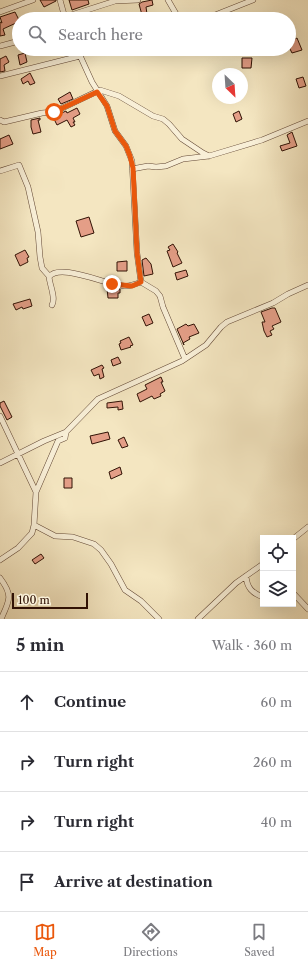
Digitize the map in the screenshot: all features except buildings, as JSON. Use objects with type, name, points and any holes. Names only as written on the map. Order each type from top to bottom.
[{"type":"street","points":[[0,12],[33,0]]},
{"type":"street","points":[[60,0],[63,12]]},
{"type":"street","points":[[82,12],[115,1],[138,0]]},
{"type":"street","points":[[168,0],[175,12]]},
{"type":"street","points":[[223,12],[253,0]]},
{"type":"street","points":[[0,46],[12,43]]},
{"type":"street","points":[[0,76],[80,56],[97,92],[107,106],[115,131],[126,146],[132,161],[137,253],[141,282]]},
{"type":"street","points":[[0,120],[4,122],[19,117],[54,112],[100,90],[119,96],[153,116],[163,119],[182,139],[209,156]]},
{"type":"street","points":[[132,169],[148,166],[166,166],[182,159],[209,156],[262,140],[308,121]]},
{"type":"street","points":[[0,171],[19,165],[28,186],[38,232],[42,268],[49,276],[54,302],[52,305]]},
{"type":"street","points":[[49,276],[56,273],[65,272],[88,276],[108,283],[125,286],[132,286],[141,282]]},
{"type":"street","points":[[141,282],[156,291],[160,296],[163,308],[185,359]]},
{"type":"street","points":[[0,464],[66,432],[98,399],[172,367],[185,359],[206,345],[227,322],[273,303],[308,285]]},
{"type":"street","points":[[0,416],[36,492]]},
{"type":"street","points":[[0,560],[18,548],[32,533],[34,525],[36,492],[58,441],[65,438],[66,432]]},
{"type":"street","points":[[34,525],[55,536],[73,537],[94,544],[101,550],[111,564],[125,590],[141,601],[159,619]]},
{"type":"street","points":[[296,537],[308,527]]},
{"type":"street","points":[[198,619],[234,585],[260,567]]},
{"type":"street","points":[[246,576],[249,588],[253,593],[260,596]]},
{"type":"street","points":[[0,578],[8,589],[9,595],[7,605],[1,619]]},
{"type":"street","points":[[296,596],[308,609]]},
{"type":"route","points":[[54,112],[97,92],[107,106],[115,131],[126,146],[132,161],[137,253],[141,282],[132,286],[112,284]]}]
